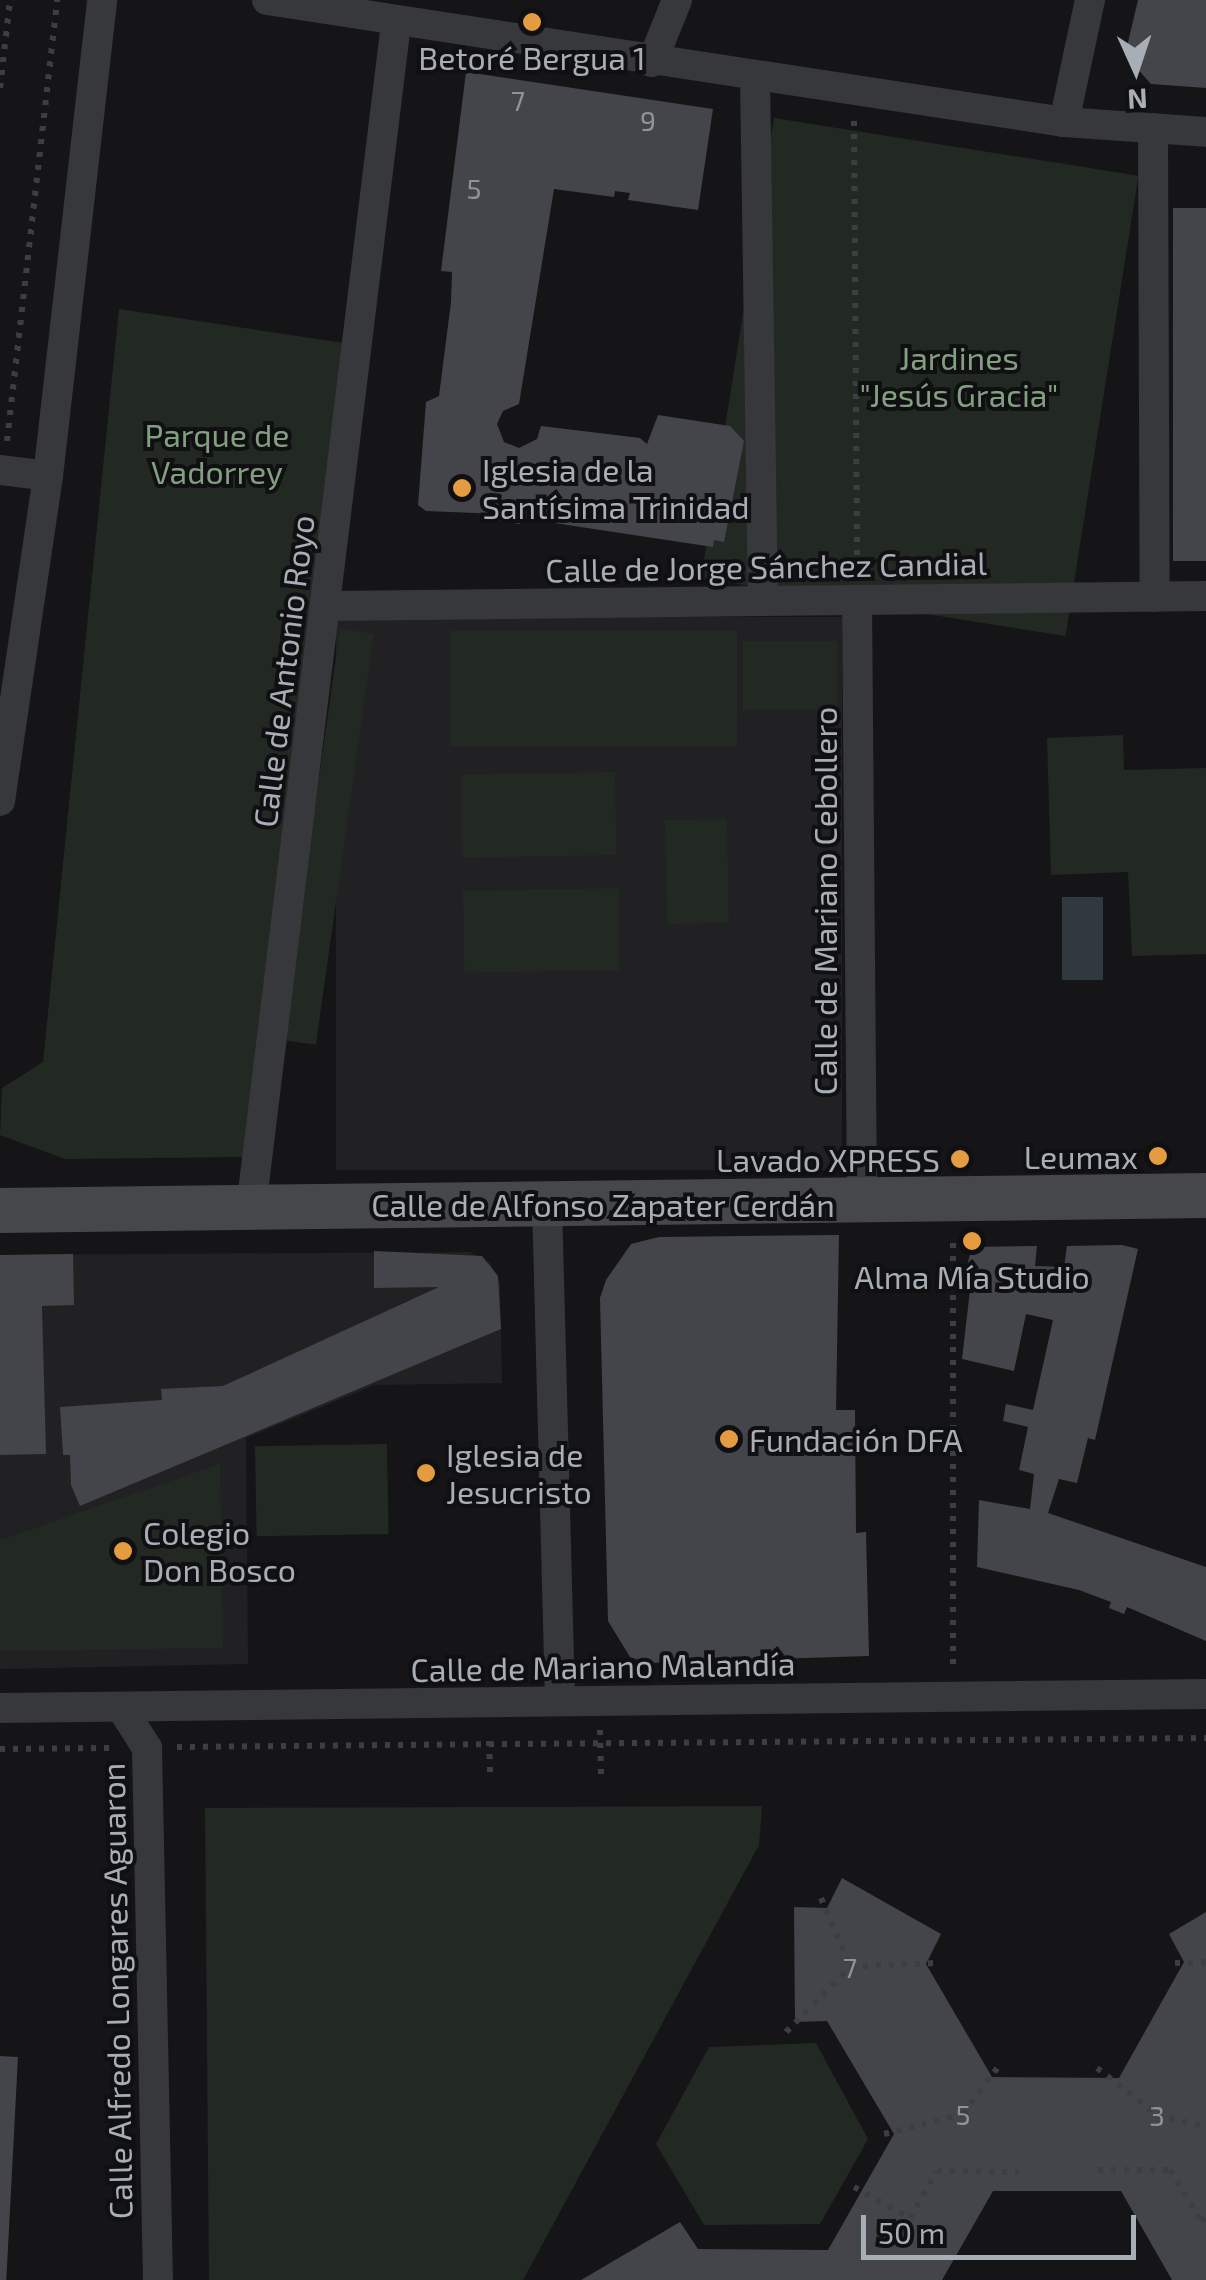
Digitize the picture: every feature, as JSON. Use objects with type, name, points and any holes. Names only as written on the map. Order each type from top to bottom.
[{"type":"street","points":[[0,801],[48,476],[102,0]]},
{"type":"street","points":[[266,0],[396,23],[1064,122],[1206,132]]},
{"type":"street","points":[[652,62],[677,0]]},
{"type":"street","points":[[1064,122],[1090,0]]},
{"type":"street","name":"Calle de Antonio Royo","points":[[251,1208],[396,23]]},
{"type":"street","points":[[755,77],[763,601]]},
{"type":"street","points":[[1153,128],[1155,596]]},
{"type":"street","points":[[2,470],[48,476]]},
{"type":"street","name":"Calle de Jorge Sánchez Candial","points":[[327,606],[1206,596]]},
{"type":"street","name":"Calle de Mariano Cebollero","points":[[857,600],[862,1202]]},
{"type":"street","name":"Calle de Alfonso Zapater Cerdán","points":[[0,1210],[1206,1195]]},
{"type":"street","points":[[548,1203],[560,1701]]},
{"type":"street","name":"Calle de Mariano Malandía","points":[[0,1708],[1206,1694]]},
{"type":"street","name":"Calle Alfredo Longares Aguaron","points":[[122,1707],[147,1748],[158,2280]]},
{"type":"path","points":[[0,88],[10,0]]},
{"type":"path","points":[[2,470],[57,0]]},
{"type":"path","points":[[854,119],[857,600]]},
{"type":"path","points":[[954,1235],[954,1670]]},
{"type":"path","points":[[0,1749],[1206,1738]]},
{"type":"path","points":[[821,1898],[850,1967]]},
{"type":"path","points":[[1174,1963],[1206,1962]]},
{"type":"path","points":[[786,2032],[850,1967],[937,1963]]},
{"type":"path","points":[[884,2134],[962,2114],[998,2068]]},
{"type":"path","points":[[1097,2068],[1157,2115],[1206,2128]]},
{"type":"path","points":[[1098,2170],[1170,2170],[1201,2221],[1206,2218]]},
{"type":"path","points":[[854,2186],[910,2218],[937,2171],[1019,2172]]},
{"type":"shaded area","points":[[336,617],[842,617],[842,1170],[336,1170]]},
{"type":"shaded area","points":[[1062,897],[1103,897],[1103,980],[1062,980]]},
{"type":"shaded area","name":"Colegio Don Bosco","points":[[470,1252],[490,1263],[500,1284],[502,1383],[375,1385],[246,1438],[248,1664],[0,1669],[0,1255]]},
{"type":"green space","name":"Jardines \"Jesús Gracia\"","points":[[774,118],[1138,176],[1066,636],[701,578]]},
{"type":"green space","name":"Parque de Vadorrey","points":[[119,309],[344,343],[244,1157],[65,1159],[0,1135],[2,1088],[43,1062]]},
{"type":"green space","points":[[340,629],[374,634],[316,1045],[282,1040]]},
{"type":"green space","points":[[450,631],[737,631],[737,746],[450,746]]},
{"type":"green space","points":[[743,641],[837,641],[837,710],[743,710]]},
{"type":"green space","points":[[1123,735],[1124,770],[1206,768],[1206,954],[1132,956],[1128,872],[1051,875],[1047,738]]},
{"type":"green space","points":[[615,772],[616,855],[462,858],[461,775]]},
{"type":"green space","points":[[727,819],[729,923],[667,924],[665,820]]},
{"type":"green space","points":[[618,888],[619,970],[464,973],[463,891]]},
{"type":"green space","points":[[387,1444],[389,1534],[257,1536],[255,1446]]},
{"type":"green space","points":[[220,1464],[223,1648],[0,1651],[0,1540]]},
{"type":"green space","points":[[762,1806],[759,1845],[523,2280],[209,2280],[205,1808]]},
{"type":"green space","points":[[816,2043],[868,2139],[820,2224],[704,2225],[656,2144],[709,2047]]},
{"type":"building","points":[[1138,0],[1206,0],[1206,88],[1151,84],[1125,55]]},
{"type":"building","points":[[466,72],[713,109],[698,210],[628,200],[630,193],[615,191],[614,197],[554,189],[519,404],[503,411],[497,424],[504,442],[519,448],[537,439],[541,426],[640,438],[647,444],[658,415],[730,426],[744,441],[724,542],[714,540],[713,547],[521,518],[520,524],[499,521],[500,514],[426,511],[418,505],[426,402],[439,396],[451,302],[452,272],[441,271]]},
{"type":"building","points":[[1173,208],[1206,208],[1206,561],[1173,561]]},
{"type":"building","name":"Fundación DFA","points":[[839,1235],[836,1410],[855,1410],[856,1533],[866,1532],[869,1656],[647,1663],[630,1657],[608,1621],[600,1298],[606,1280],[631,1244],[659,1237]]},
{"type":"building","points":[[1122,1245],[1138,1249],[1095,1440],[1088,1438],[1077,1483],[1059,1479],[1048,1513],[1206,1567],[1206,1641],[1127,1607],[1124,1614],[1109,1608],[1111,1602],[1079,1590],[977,1567],[979,1500],[1030,1509],[1034,1474],[1019,1470],[1028,1427],[1003,1421],[1006,1404],[1033,1410],[1053,1320],[1026,1314],[1014,1371],[962,1359],[970,1290],[961,1288],[972,1247],[1037,1246],[1035,1266],[1064,1267],[1067,1246]]},
{"type":"building","points":[[374,1251],[482,1256],[498,1276],[501,1329],[80,1506],[71,1485],[70,1455],[63,1455],[60,1407],[162,1400],[161,1389],[223,1386],[439,1287],[374,1288]]},
{"type":"building","points":[[73,1254],[74,1305],[42,1306],[46,1454],[0,1455],[0,1255]]},
{"type":"building","points":[[842,1878],[941,1934],[926,1964],[992,2077],[1119,2078],[1184,1962],[1169,1934],[1206,1912],[1206,2280],[1172,2280],[1121,2191],[993,2191],[942,2280],[581,2280],[680,2222],[698,2249],[828,2250],[894,2134],[827,2021],[795,2022],[794,1907],[827,1908]]},
{"type":"building","points":[[0,2056],[18,2057],[6,2280],[0,2280]]},
{"type":"place","name":"Betoré Bergua 1","points":[[532,22]]},
{"type":"place","name":"Iglesia de la Santísima Trinidad","points":[[462,488]]},
{"type":"place","name":"Leumax","points":[[1158,1156]]},
{"type":"place","name":"Lavado XPRESS","points":[[960,1159]]},
{"type":"place","name":"Alma Mía Studio","points":[[972,1241]]},
{"type":"place","name":"Fundación DFA","points":[[729,1439]]},
{"type":"place","name":"Iglesia de Jesucristo","points":[[426,1473]]},
{"type":"place","name":"Colegio Don Bosco","points":[[123,1551]]}]
